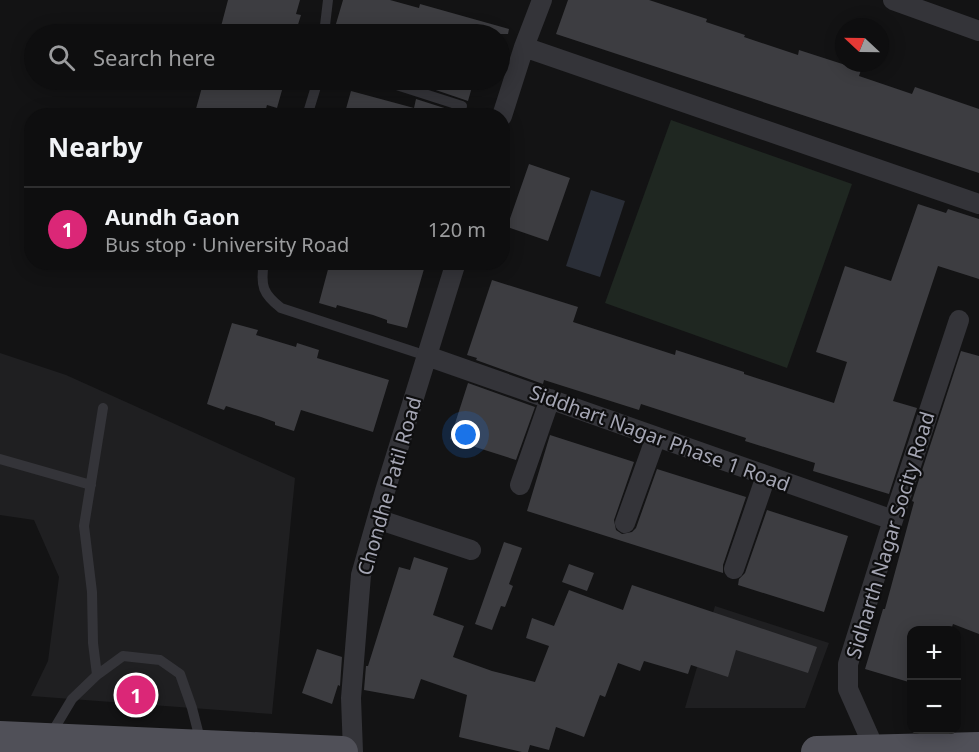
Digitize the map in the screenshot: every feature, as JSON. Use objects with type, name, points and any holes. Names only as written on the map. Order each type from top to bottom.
[{"type":"main road","points":[[0,737],[46,746],[202,745],[342,752]]},
{"type":"main road","points":[[817,752],[979,748]]},
{"type":"street","points":[[505,108],[542,0]]},
{"type":"street","points":[[893,0],[979,31]]},
{"type":"street","points":[[524,47],[979,204]]},
{"type":"street","name":"Chondhe Patil Road","points":[[353,752],[351,698],[361,575],[376,519],[454,270]]},
{"type":"street","name":"Sidharth Nagar Socity Road","points":[[876,751],[848,689],[848,664],[959,320]]},
{"type":"street","name":"Siddhart Nagar Phase 1 Road","points":[[427,356],[893,520]]},
{"type":"street","points":[[520,485],[550,399]]},
{"type":"street","points":[[625,523],[656,436]]},
{"type":"street","points":[[734,569],[766,476]]},
{"type":"street","points":[[376,519],[471,550]]},
{"type":"lane","points":[[325,24],[328,0]]},
{"type":"lane","points":[[309,108],[315,90]]},
{"type":"lane","points":[[412,90],[462,106]]},
{"type":"lane","points":[[264,270],[263,287],[267,298],[281,308],[427,356]]},
{"type":"lane","points":[[97,675],[93,643],[92,592],[84,526],[103,408]]},
{"type":"lane","points":[[0,459],[91,484]]},
{"type":"lane","points":[[46,746],[72,699],[97,675],[123,656],[160,660],[180,674],[202,745]]},
{"type":"shaded area","points":[[671,120],[852,184],[787,368],[605,303]]},
{"type":"shaded area","points":[[591,190],[625,201],[600,277],[566,266]]},
{"type":"shaded area","points":[[0,353],[66,375],[295,478],[272,714],[31,696],[48,661],[59,577],[34,520],[0,515]]},
{"type":"shaded area","points":[[715,606],[829,643],[805,708],[685,708]]},
{"type":"building","points":[[228,0],[300,0],[296,14],[301,15],[298,24],[222,24]]},
{"type":"building","points":[[343,0],[390,0],[419,8],[420,4],[491,24],[336,24]]},
{"type":"building","points":[[568,0],[649,0],[707,19],[706,22],[798,55],[799,50],[835,62],[835,72],[860,72],[859,76],[912,94],[915,87],[979,109],[979,173],[556,34]]},
{"type":"building","points":[[201,90],[282,90],[277,108],[267,105],[266,108],[196,108]]},
{"type":"building","points":[[436,90],[471,90],[468,101]]},
{"type":"building","points":[[351,91],[414,108],[346,108]]},
{"type":"building","points":[[416,99],[444,108],[414,108]]},
{"type":"building","points":[[529,164],[570,178],[548,241],[510,228],[510,218]]},
{"type":"building","points":[[918,204],[946,213],[948,209],[979,219],[979,279],[938,266],[893,401],[917,408],[889,494],[813,471],[815,463],[745,441],[746,438],[641,404],[639,410],[544,380],[543,384],[467,355],[492,280],[578,307],[573,322],[675,355],[676,350],[834,403],[847,362],[816,352],[845,266],[891,281]]},
{"type":"building","points":[[328,270],[424,270],[407,328],[387,323],[387,320],[373,315],[337,305],[336,308],[319,303]]},
{"type":"building","points":[[232,323],[258,330],[256,335],[296,347],[297,343],[319,350],[317,358],[389,380],[373,432],[301,410],[294,431],[275,425],[275,422],[226,406],[224,410],[207,404]]},
{"type":"building","points":[[961,351],[979,356],[979,634],[953,624],[952,626],[907,626],[907,682],[865,669],[883,609],[885,609],[914,502],[912,501]]},
{"type":"building","points":[[468,383],[535,407],[516,460],[450,439]]},
{"type":"building","points":[[550,435],[634,462],[614,520],[616,530],[622,534],[632,532],[636,528],[657,469],[746,497],[723,565],[723,573],[527,511]]},
{"type":"building","points":[[767,510],[848,536],[824,612],[738,585],[739,579],[745,573]]},
{"type":"building","points":[[504,542],[522,548],[509,584],[513,586],[505,607],[501,606],[492,630],[475,624]]},
{"type":"building","points":[[414,557],[448,568],[433,615],[464,626],[453,657],[492,671],[535,682],[549,646],[526,638],[532,618],[554,626],[569,590],[623,610],[632,585],[817,647],[808,673],[736,650],[728,677],[691,665],[688,674],[644,661],[640,671],[618,663],[605,697],[600,695],[584,737],[556,727],[549,750],[530,745],[528,752],[522,752],[459,737],[467,695],[421,679],[414,699],[364,690],[366,666],[368,666],[399,567],[410,570]]},
{"type":"building","points":[[569,564],[594,573],[587,591],[562,582]]},
{"type":"building","points":[[317,649],[342,657],[340,686],[338,685],[332,704],[302,693]]},
{"type":"place","name":"Aundh Gaon","points":[[136,695]]}]
